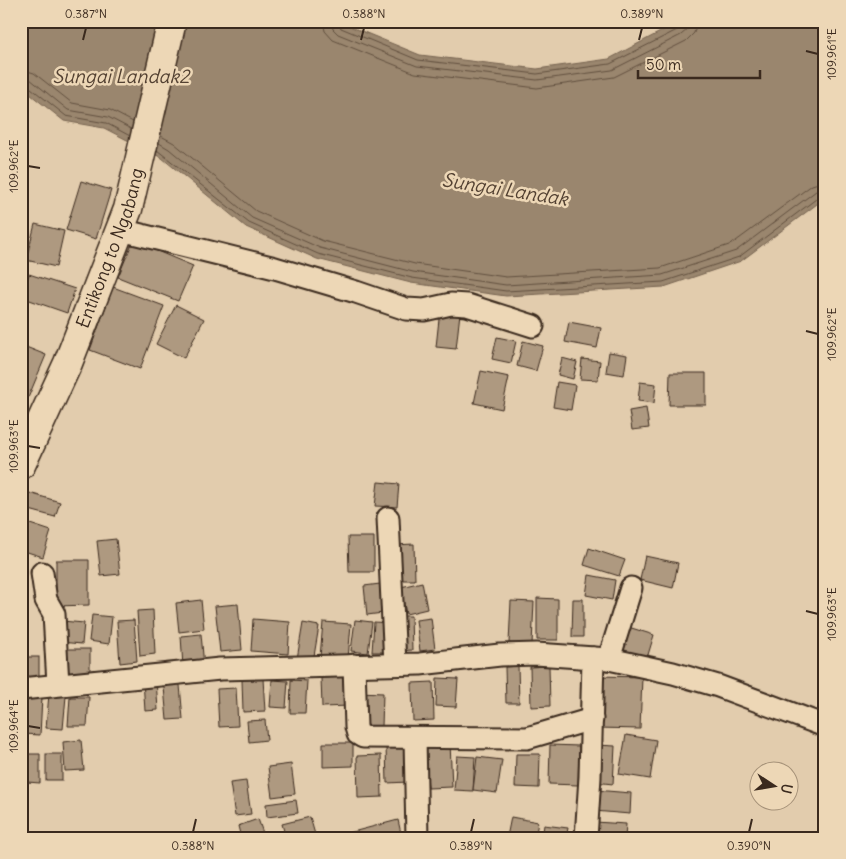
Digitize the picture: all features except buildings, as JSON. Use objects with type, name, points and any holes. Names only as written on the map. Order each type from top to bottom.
[{"type":"highway","name":"Entikong to Ngabang","points":[[21,465],[68,363],[125,219],[172,21]]},
{"type":"street","points":[[125,219],[406,309],[424,310],[451,304],[466,305],[533,326]]},
{"type":"street","points":[[388,518],[395,664]]},
{"type":"street","points":[[42,573],[46,600],[54,614],[58,684]]},
{"type":"street","points":[[586,838],[592,720],[601,658],[631,588]]},
{"type":"street","points":[[21,689],[220,669],[420,664],[500,655],[536,654],[601,658],[673,673],[718,686],[825,726]]},
{"type":"street","points":[[354,665],[356,727],[359,736],[373,739],[527,738],[592,720]]},
{"type":"street","points":[[414,738],[417,838]]},
{"type":"water","points":[[21,21],[337,21],[420,55],[537,69],[609,59],[681,21],[825,21],[825,198],[741,261],[664,287],[506,296],[411,283],[317,259],[246,227],[162,158],[104,128],[64,121],[21,87]]},
{"type":"water label","name":"Sungai Landak2","points":[[121,76]]},
{"type":"water label","name":"Sungai Landak","points":[[505,189]]}]
